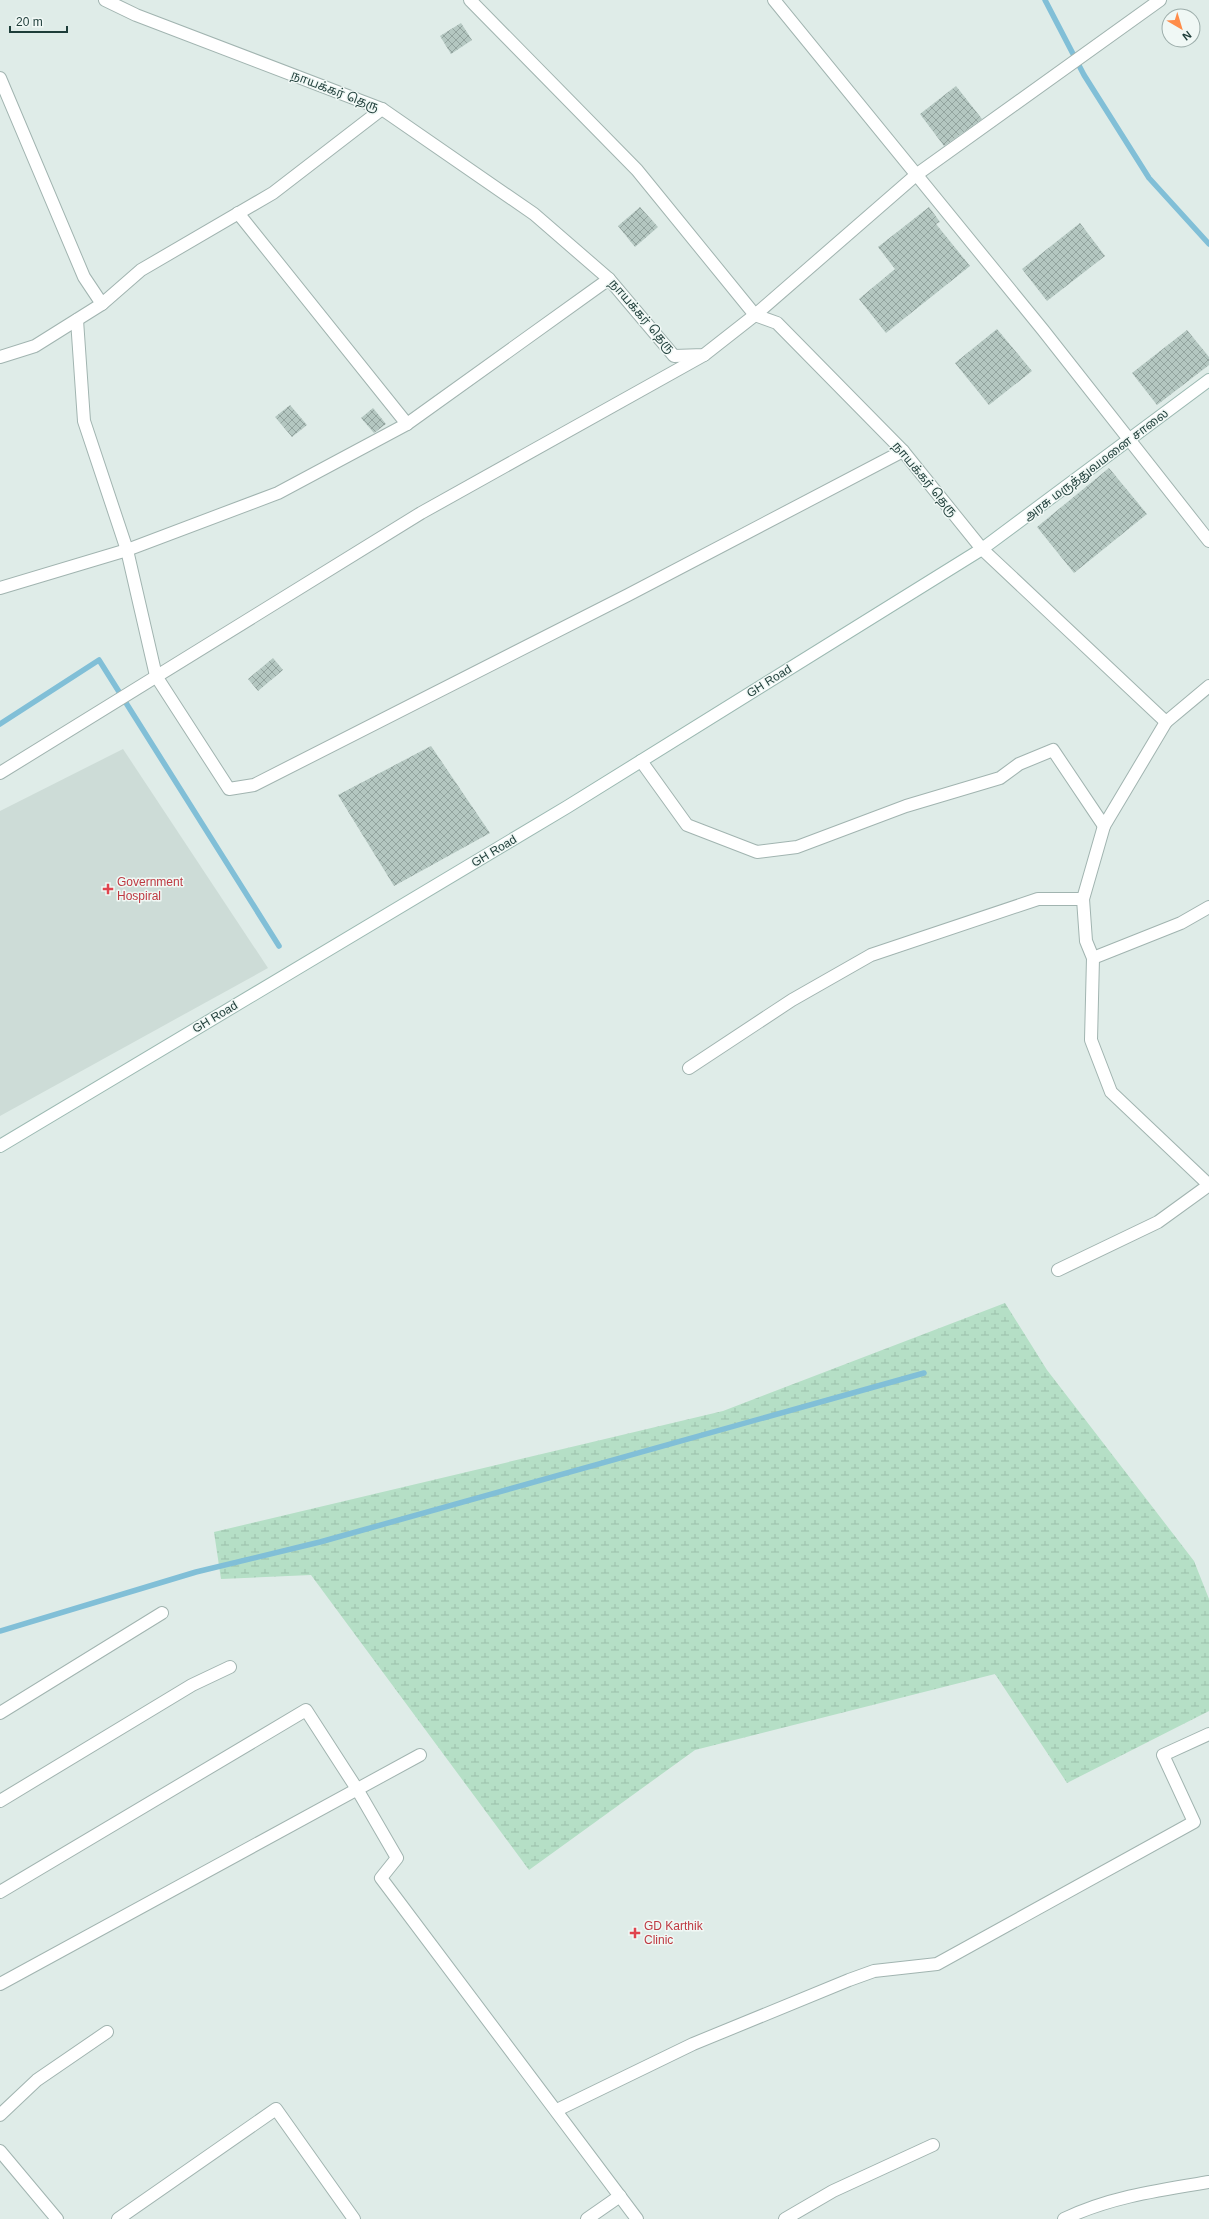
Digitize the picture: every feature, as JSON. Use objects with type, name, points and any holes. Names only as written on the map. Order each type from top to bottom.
[{"type":"street","points":[[470,0],[637,170],[755,315]]},
{"type":"street","points":[[774,0],[1044,330],[1209,541]]},
{"type":"street","points":[[0,773],[421,513],[704,355],[755,315],[916,175],[1160,0]]},
{"type":"street","name":"நாயக்கர் தெரு","points":[[109,1],[136,15],[382,109],[534,214],[609,279],[674,356],[704,355]]},
{"type":"street","points":[[0,78],[4,100],[84,277],[102,304]]},
{"type":"street","points":[[0,357],[35,346],[102,304],[141,270],[273,192],[382,109]]},
{"type":"street","points":[[238,212],[407,424]]},
{"type":"street","points":[[0,588],[127,550],[278,493],[407,424],[609,279]]},
{"type":"street","name":"நாயக்கர் தெரு","points":[[755,315],[777,323],[903,451],[982,549],[1166,722]]},
{"type":"street","points":[[77,320],[84,421],[127,550],[156,676],[229,789],[254,785],[628,595],[903,451]]},
{"type":"street","name":"அரசு மருத்துவமனை சாலை","points":[[982,549],[1209,380]]},
{"type":"street","name":"GH Road","points":[[0,1146],[561,812],[982,549]]},
{"type":"street","points":[[1058,1270],[1158,1222],[1209,1185],[1111,1092],[1091,1040],[1093,958],[1086,941],[1083,899],[1104,826],[1166,722],[1209,686]]},
{"type":"street","points":[[641,761],[687,825],[757,852],[796,847],[906,806],[1000,778],[1019,764],[1053,750],[1104,826]]},
{"type":"street","points":[[689,1068],[792,1000],[871,955],[1038,899],[1083,899]]},
{"type":"street","points":[[1093,958],[1181,923],[1209,907]]},
{"type":"street","points":[[0,1713],[162,1612]]},
{"type":"street","points":[[0,1801],[192,1685],[230,1667]]},
{"type":"street","points":[[0,1892],[306,1710],[358,1789],[397,1858],[381,1878],[557,2110],[637,2219]]},
{"type":"street","points":[[557,2110],[693,2044],[850,1980],[874,1971],[937,1964],[1194,1822],[1163,1755],[1209,1734]]},
{"type":"street","points":[[0,1984],[420,1755]]},
{"type":"street","points":[[0,2115],[37,2080],[106,2032]]},
{"type":"street","points":[[118,2219],[276,2109],[354,2219]]},
{"type":"street","points":[[785,2219],[833,2191],[933,2144]]},
{"type":"street","points":[[0,2151],[57,2219]]},
{"type":"street","points":[[1064,2219],[1080,2211],[1148,2192],[1209,2182]]},
{"type":"street","points":[[587,2219],[620,2196]]},
{"type":"shaded area","name":"Government Hospiral","points":[[123,749],[268,968],[0,1116],[0,811]]},
{"type":"green space","points":[[1005,1303],[1047,1370],[1194,1561],[1209,1599],[1209,1711],[1067,1783],[995,1674],[695,1750],[529,1870],[311,1575],[221,1579],[214,1532],[723,1411]]},
{"type":"building","points":[[461,23],[472,40],[451,54],[440,36]]},
{"type":"building","points":[[956,86],[982,119],[944,146],[920,114]]},
{"type":"building","points":[[640,207],[658,227],[635,247],[618,226]]},
{"type":"building","points":[[929,207],[940,222],[936,224],[970,266],[886,333],[859,299],[895,269],[878,247]]},
{"type":"building","points":[[1080,223],[1105,256],[1047,301],[1022,269]]},
{"type":"building","points":[[997,329],[1032,371],[989,405],[955,363]]},
{"type":"building","points":[[1187,330],[1209,357],[1209,365],[1157,405],[1132,373]]},
{"type":"building","points":[[290,405],[307,425],[292,437],[275,417]]},
{"type":"building","points":[[373,408],[386,424],[374,433],[361,418]]},
{"type":"building","points":[[1109,468],[1147,514],[1074,573],[1037,527]]},
{"type":"building","points":[[273,658],[283,670],[258,691],[248,679]]},
{"type":"building","points":[[431,746],[490,833],[394,886],[338,795]]},
{"type":"waterway","points":[[1045,0],[1084,75],[1149,178],[1209,244]]},
{"type":"waterway","points":[[0,724],[99,660],[279,946]]},
{"type":"waterway","points":[[0,1631],[196,1572],[320,1542],[924,1373]]},
{"type":"place","name":"Government Hospiral","points":[[108,889]]},
{"type":"place","name":"GD Karthik Clinic","points":[[635,1933]]}]
